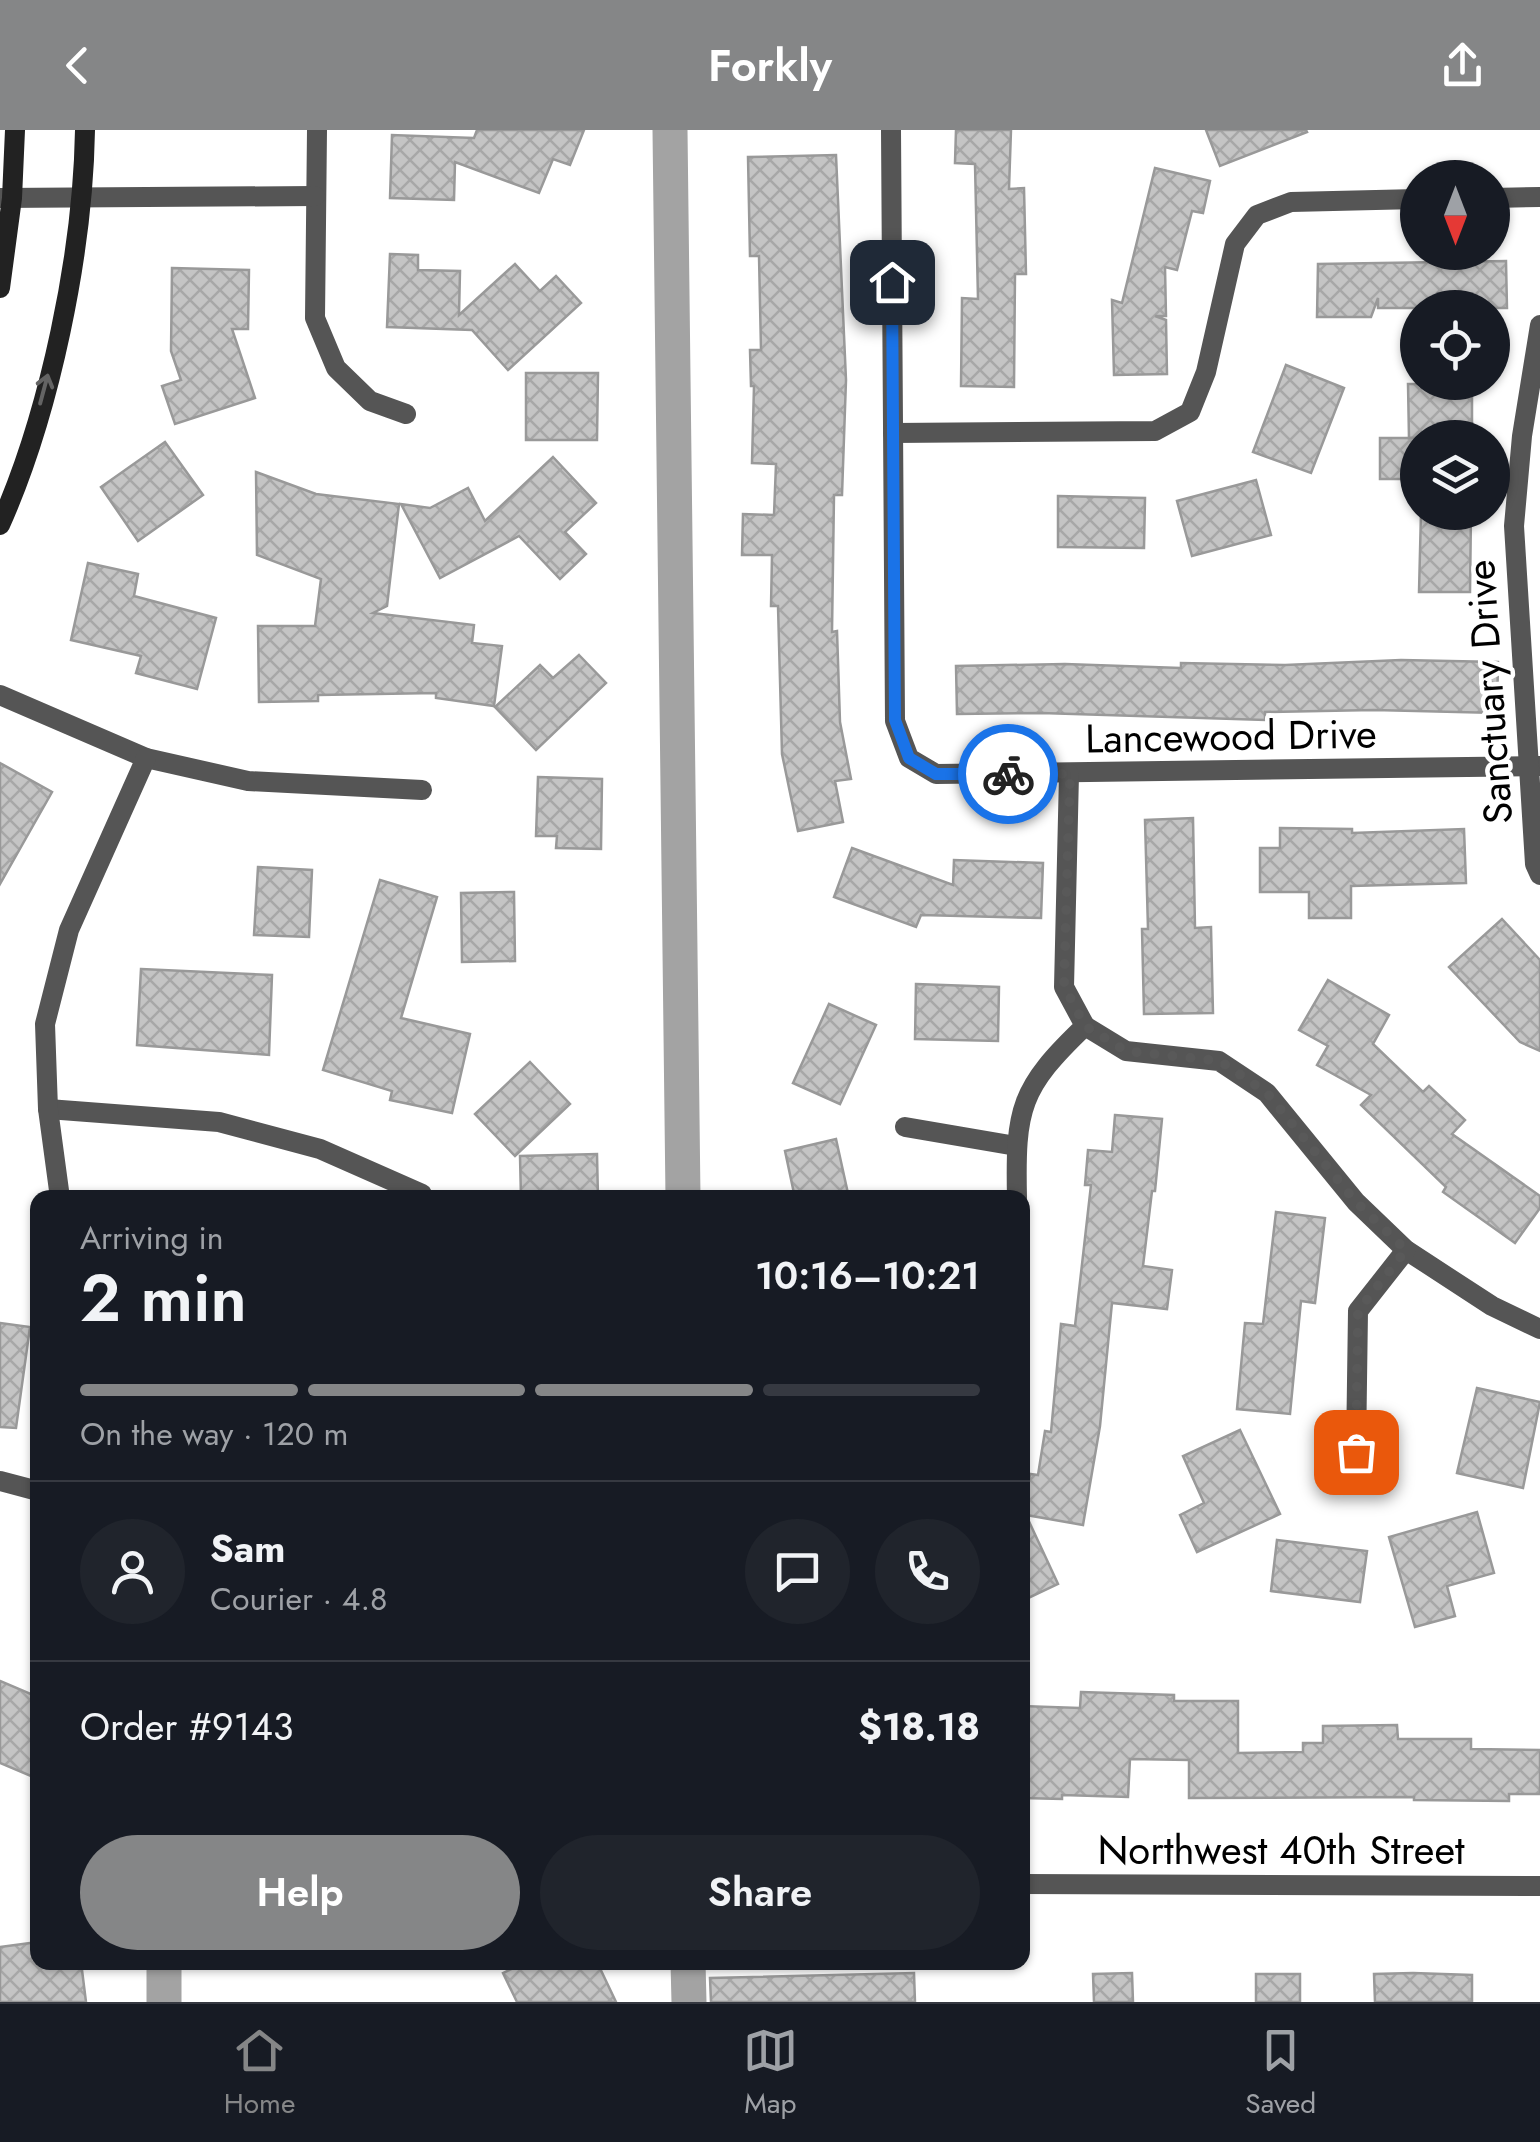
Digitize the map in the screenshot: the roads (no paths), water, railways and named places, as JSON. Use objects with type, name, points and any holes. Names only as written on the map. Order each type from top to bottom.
[{"type":"main road","points":[[0,288],[15,130]]},
{"type":"main road","points":[[0,525],[19,483],[56,346],[82,198],[85,130]]},
{"type":"street","points":[[317,130],[315,318],[336,368],[370,402],[406,414]]},
{"type":"street","name":"Lancewood Drive","points":[[891,130],[895,720],[909,758],[936,774],[1535,766]]},
{"type":"street","points":[[6,198],[315,196]]},
{"type":"street","points":[[1510,198],[1540,197]]},
{"type":"street","points":[[893,434],[1155,431],[1190,412],[1206,372],[1236,244],[1257,215],[1291,202],[1400,199]]},
{"type":"street","name":"Sanctuary Drive","points":[[1540,325],[1522,436],[1514,526],[1535,766],[1535,864],[1540,875]]},
{"type":"street","points":[[0,695],[146,758],[248,781],[422,790]]},
{"type":"street","points":[[59,1190],[48,1109],[45,1024],[69,930],[146,758]]},
{"type":"street","points":[[1070,774],[1064,986],[1085,1026],[1126,1051],[1220,1061],[1267,1093],[1356,1202],[1406,1250],[1492,1306],[1540,1329]]},
{"type":"street","points":[[1017,1190],[1016,1146],[1024,1101],[1046,1064],[1085,1026]]},
{"type":"street","points":[[48,1109],[219,1122],[320,1148],[413,1190]]},
{"type":"street","points":[[905,1127],[1016,1146]]},
{"type":"street","points":[[1356,1452],[1358,1311],[1406,1250]]},
{"type":"street","points":[[0,1481],[30,1489]]},
{"type":"street","name":"Northwest 40th Street","points":[[1030,1884],[1540,1886]]},
{"type":"waterway","points":[[670,130],[683,1190]]},
{"type":"waterway","points":[[164,1970],[164,2002]]},
{"type":"waterway","points":[[688,1970],[689,2002]]}]
